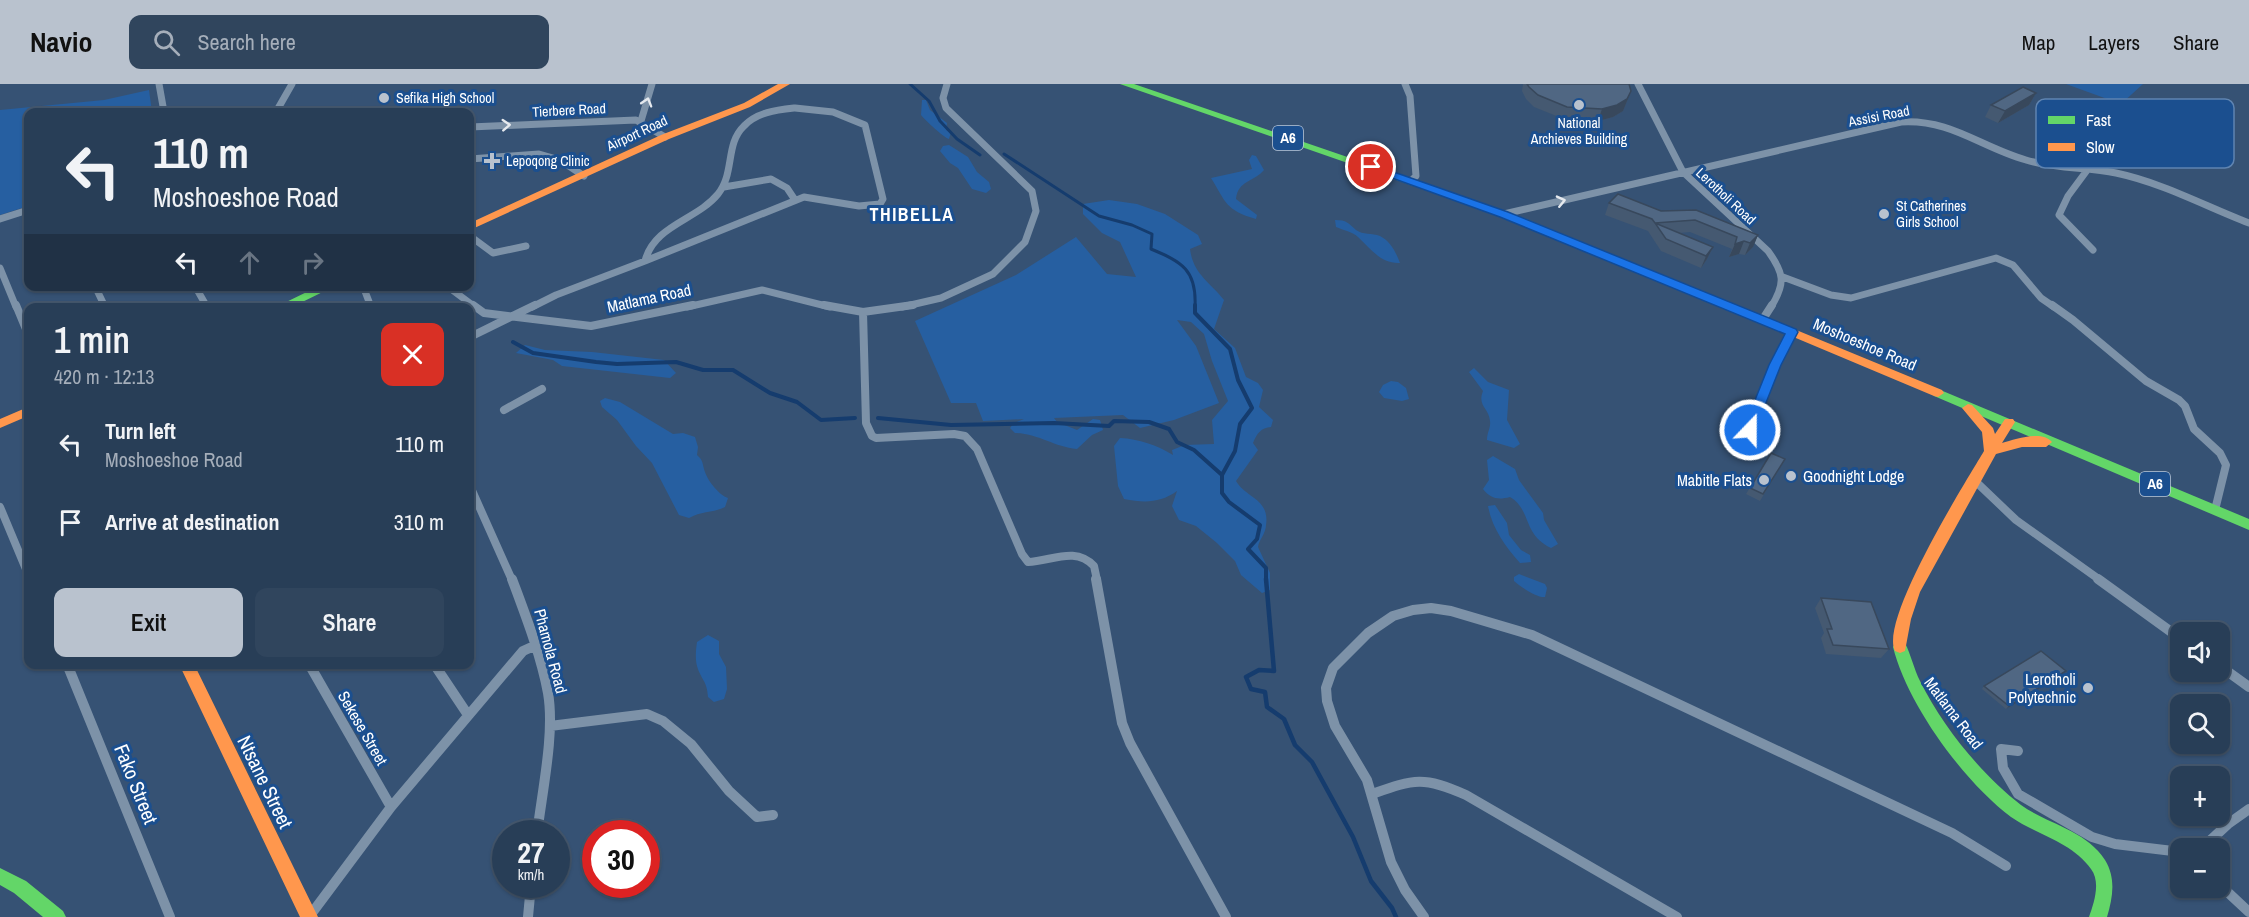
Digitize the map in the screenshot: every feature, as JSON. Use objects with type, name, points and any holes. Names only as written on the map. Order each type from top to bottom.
[{"type":"main road","name":"Airport Road","points":[[474,225],[666,136],[747,105],[785,84]]},
{"type":"main road","name":"Moshoeshoe Road","points":[[1125,84],[1504,214],[1763,319],[2249,525]]},
{"type":"main road","points":[[291,303],[318,291]]},
{"type":"main road","points":[[1964,404],[1988,431],[1991,451],[2022,442],[2060,444]]},
{"type":"main road","points":[[0,424],[24,413]]},
{"type":"main road","name":"Matlama Road","points":[[2009,422],[1973,479],[1935,547],[1905,610],[1900,644],[1903,666],[1924,704],[1982,777],[2012,807],[2039,826],[2088,853],[2098,866],[2104,880],[2106,895],[2098,917]]},
{"type":"main road","name":"Ntsane Street","points":[[188,669],[309,917]]},
{"type":"main road","points":[[0,876],[20,887],[57,917]]},
{"type":"street","points":[[159,84],[163,108]]},
{"type":"street","points":[[278,108],[292,84]]},
{"type":"street","points":[[652,84],[641,121],[666,136]]},
{"type":"street","name":"Matlama Road","points":[[474,308],[511,316],[591,326],[762,290],[842,310],[863,312],[915,305],[941,298],[993,273],[1014,255],[1025,242],[1036,211],[1032,191],[946,108],[943,98],[947,84]]},
{"type":"street","points":[[1405,84],[1410,96],[1416,176],[1411,181]]},
{"type":"street","name":"Lerotholi Road","points":[[1638,84],[1683,172],[1768,251],[1780,266],[1783,277]]},
{"type":"street","points":[[474,335],[556,295],[724,231],[795,200],[817,197],[852,207],[880,204],[883,199],[865,125],[835,114],[809,108],[786,108],[759,114],[733,138],[728,176],[724,187],[688,219],[657,238],[645,256],[645,261]]},
{"type":"street","name":"Assisi Road","points":[[1504,214],[1900,122],[1919,120],[1950,126],[2021,159],[2036,163]]},
{"type":"street","name":"Tierbere Road","points":[[474,127],[558,122],[641,121]]},
{"type":"street","points":[[474,159],[548,156],[560,160],[584,176]]},
{"type":"street","name":"Assisi Road","points":[[2071,168],[2118,173],[2249,223]]},
{"type":"street","points":[[2088,169],[2068,196],[2059,215],[2093,250]]},
{"type":"street","points":[[724,187],[775,178],[787,186],[795,200]]},
{"type":"street","points":[[0,219],[24,211]]},
{"type":"street","points":[[474,239],[493,253],[526,246]]},
{"type":"street","points":[[1763,319],[1781,290],[1783,277],[1831,296],[1851,298],[1996,258],[2005,260],[2013,265],[2041,298],[2073,320],[2146,381],[2185,406],[2194,429],[2220,453],[2226,465],[2215,510]]},
{"type":"street","points":[[0,268],[24,325]]},
{"type":"street","name":"Matlama Road","points":[[453,291],[468,303]]},
{"type":"street","points":[[863,312],[866,423],[870,434],[876,438],[954,434],[965,436],[977,449],[1022,554],[1028,562],[1036,563],[1077,555],[1085,557],[1094,566],[1122,723],[1135,752],[1226,917]]},
{"type":"street","points":[[1750,430],[1775,365],[1792,332]]},
{"type":"street","points":[[504,410],[542,389]]},
{"type":"street","points":[[1973,479],[2016,520],[2170,631]]},
{"type":"street","name":"Phamola Road","points":[[474,495],[509,572],[548,693],[550,726],[539,820]]},
{"type":"street","points":[[0,507],[24,564]]},
{"type":"street","points":[[1424,917],[1392,868],[1382,840],[1368,781],[1331,715],[1326,698],[1329,675],[1358,642],[1397,613],[1427,608],[1460,613],[1494,622],[1566,651],[1952,833],[2006,866]]},
{"type":"street","points":[[309,917],[391,807],[523,651],[534,646]]},
{"type":"street","name":"Fako Street","points":[[69,669],[170,917]]},
{"type":"street","name":"Sekese Street","points":[[312,669],[391,807]]},
{"type":"street","points":[[437,669],[468,715]]},
{"type":"street","points":[[2230,673],[2249,687]]},
{"type":"street","points":[[550,726],[647,714],[661,717],[677,728],[742,806],[757,817],[772,815]]},
{"type":"street","points":[[2018,751],[2001,749],[2003,768],[2018,794],[2092,837],[2115,844],[2170,851]]},
{"type":"street","points":[[1372,794],[1410,782],[1439,783],[1466,795],[1677,917]]},
{"type":"street","points":[[2213,838],[2249,808]]},
{"type":"street","points":[[2230,894],[2249,912]]},
{"type":"street","points":[[528,917],[530,898]]},
{"type":"shaded area","points":[[2066,84],[2143,84],[2126,99],[2107,99]]},
{"type":"shaded area","points":[[149,90],[151,108],[24,108],[24,207],[0,215],[0,110],[104,100]]},
{"type":"shaded area","points":[[922,100],[926,100],[930,110],[947,123],[946,130],[951,132],[949,139],[921,115]]},
{"type":"shaded area","points":[[949,145],[968,157],[977,172],[989,182],[991,189],[986,193],[972,189],[958,168],[950,163],[940,151],[943,146]]},
{"type":"shaded area","points":[[1252,155],[1256,156],[1264,170],[1240,188],[1236,199],[1257,215],[1256,219],[1232,208],[1211,178],[1252,169],[1249,160]]},
{"type":"shaded area","points":[[1109,200],[1137,204],[1165,214],[1198,235],[1202,244],[1190,249],[1192,258],[1198,271],[1224,300],[1214,329],[1235,348],[1246,377],[1258,383],[1263,390],[1259,407],[1273,420],[1271,427],[1262,430],[1256,436],[1253,443],[1258,450],[1236,481],[1261,504],[1266,516],[1266,528],[1258,547],[1270,573],[1270,590],[1262,593],[1241,575],[1235,561],[1217,543],[1196,526],[1179,520],[1172,506],[1177,491],[1158,500],[1139,501],[1124,499],[1118,486],[1114,446],[1120,438],[1148,443],[1173,455],[1172,450],[1185,445],[1214,444],[1212,420],[1228,401],[1204,334],[1191,322],[1177,320],[1196,346],[1219,403],[1174,420],[1140,428],[1123,415],[1054,418],[1057,422],[1077,430],[1093,419],[1100,420],[1103,430],[1092,435],[1077,449],[1015,433],[1010,428],[1014,423],[1024,419],[983,421],[976,403],[951,403],[915,321],[1016,275],[1076,237],[1107,274],[1136,277],[1120,242],[1102,233],[1083,214],[1083,204]]},
{"type":"shaded area","points":[[1335,220],[1347,222],[1359,232],[1384,238],[1392,247],[1400,263],[1393,263],[1382,258],[1356,235],[1336,227]]},
{"type":"shaded area","points":[[525,345],[545,350],[592,352],[664,360],[676,373],[670,378],[562,366],[553,360],[516,353]]},
{"type":"shaded area","points":[[1474,368],[1488,382],[1509,390],[1507,420],[1520,444],[1514,448],[1487,440],[1490,421],[1481,400],[1483,391],[1469,372]]},
{"type":"shaded area","points":[[1391,381],[1398,382],[1406,388],[1409,399],[1402,401],[1384,398],[1379,392],[1383,385]]},
{"type":"shaded area","points":[[605,398],[620,402],[673,434],[683,433],[695,437],[698,447],[697,455],[702,461],[706,476],[718,491],[728,498],[725,507],[689,518],[679,515],[652,463],[617,420],[602,407],[600,401]]},
{"type":"shaded area","points":[[1493,456],[1515,469],[1519,480],[1543,513],[1544,520],[1558,544],[1551,548],[1535,536],[1517,502],[1510,497],[1495,498],[1483,489],[1489,480],[1487,460]]},
{"type":"shaded area","points":[[1495,505],[1507,523],[1509,535],[1521,550],[1530,555],[1531,562],[1520,563],[1500,536],[1488,506]]},
{"type":"shaded area","points":[[1519,574],[1545,584],[1547,588],[1545,597],[1534,594],[1514,581],[1514,577]]},
{"type":"shaded area","points":[[708,635],[719,641],[719,654],[726,667],[727,689],[724,699],[714,702],[708,697],[696,660],[697,642]]},
{"type":"building","points":[[1527,84],[1629,84],[1631,91],[1627,99],[1617,105],[1602,109],[1567,107],[1538,95]]},
{"type":"building","points":[[2023,87],[2036,93],[2005,111],[1991,105]]},
{"type":"building","points":[[1618,194],[1661,211],[1696,210],[1758,235],[1750,243],[1744,241],[1735,244],[1737,237],[1695,220],[1655,223],[1652,219],[1609,203]]},
{"type":"building","points":[[1655,223],[1713,247],[1706,256],[1666,239]]},
{"type":"building","name":"Mabitle Flats","points":[[1771,453],[1785,459],[1763,494],[1750,488]]},
{"type":"building","points":[[1821,598],[1871,602],[1889,649],[1833,645],[1827,629],[1832,629]]},
{"type":"building","points":[[2041,651],[2066,671],[2009,706],[1984,686]]},
{"type":"waterway","points":[[910,84],[929,101],[940,121],[957,139],[980,155]]},
{"type":"waterway","points":[[1004,154],[1099,216],[1132,225],[1152,234],[1151,249],[1179,263],[1190,276],[1195,294],[1195,313],[1230,349],[1238,380],[1252,408],[1240,424],[1235,451],[1222,475]]},
{"type":"waterway","points":[[513,342],[533,353],[596,362],[617,364],[676,362],[703,370],[733,370],[770,393],[797,402],[821,420],[855,418]]},
{"type":"waterway","points":[[878,418],[951,425],[1054,423],[1109,426],[1114,421],[1149,422],[1169,429],[1177,442],[1194,450],[1222,475]]},
{"type":"waterway","points":[[1222,475],[1222,493],[1229,502],[1260,525],[1257,539],[1248,549],[1266,568],[1266,579]]},
{"type":"waterway","points":[[1266,579],[1274,671],[1259,670],[1246,677],[1251,689],[1265,692],[1267,707],[1284,719],[1295,745],[1312,762],[1353,837],[1371,881],[1392,908],[1396,917]]},
{"type":"traffic: fast","points":[[1125,84],[1504,214],[1628,264]]},
{"type":"traffic: fast","points":[[291,303],[318,291]]},
{"type":"traffic: fast","points":[[1938,393],[2249,525]]},
{"type":"traffic: fast","points":[[1900,647],[1915,688],[1930,712],[1947,737],[1985,782],[2018,812],[2071,841],[2098,864],[2104,884],[2104,897],[2098,917]]},
{"type":"traffic: fast","points":[[0,876],[20,887],[57,917]]},
{"type":"traffic: slow","points":[[474,225],[665,137],[747,105],[785,84]]},
{"type":"traffic: slow","points":[[1628,264],[1938,393]]},
{"type":"traffic: slow","points":[[1968,408],[1988,431],[1991,451],[2022,442],[2046,442]]},
{"type":"traffic: slow","points":[[0,424],[24,413]]},
{"type":"traffic: slow","points":[[1900,647],[1904,619],[1919,579],[1973,481],[2009,422]]},
{"type":"traffic: slow","points":[[188,669],[309,917]]},
{"type":"place","name":"Sefika High School","points":[[384,98]]},
{"type":"place","name":"National Archieves Building","points":[[1579,105]]},
{"type":"place","name":"Lepoqong Clinic","points":[[492,161]]},
{"type":"place","name":"St Catherines Girls School","points":[[1884,214]]},
{"type":"place","name":"Goodnight Lodge","points":[[1791,476]]},
{"type":"place","name":"Mabitle Flats","points":[[1764,480]]},
{"type":"place","name":"Lerotholi Polytechnic","points":[[2088,688]]},
{"type":"district","name":"THIBELLA","points":[[912,215]]},
{"type":"route","points":[[1371,167],[1504,214],[1792,332],[1775,365],[1750,430]]}]
